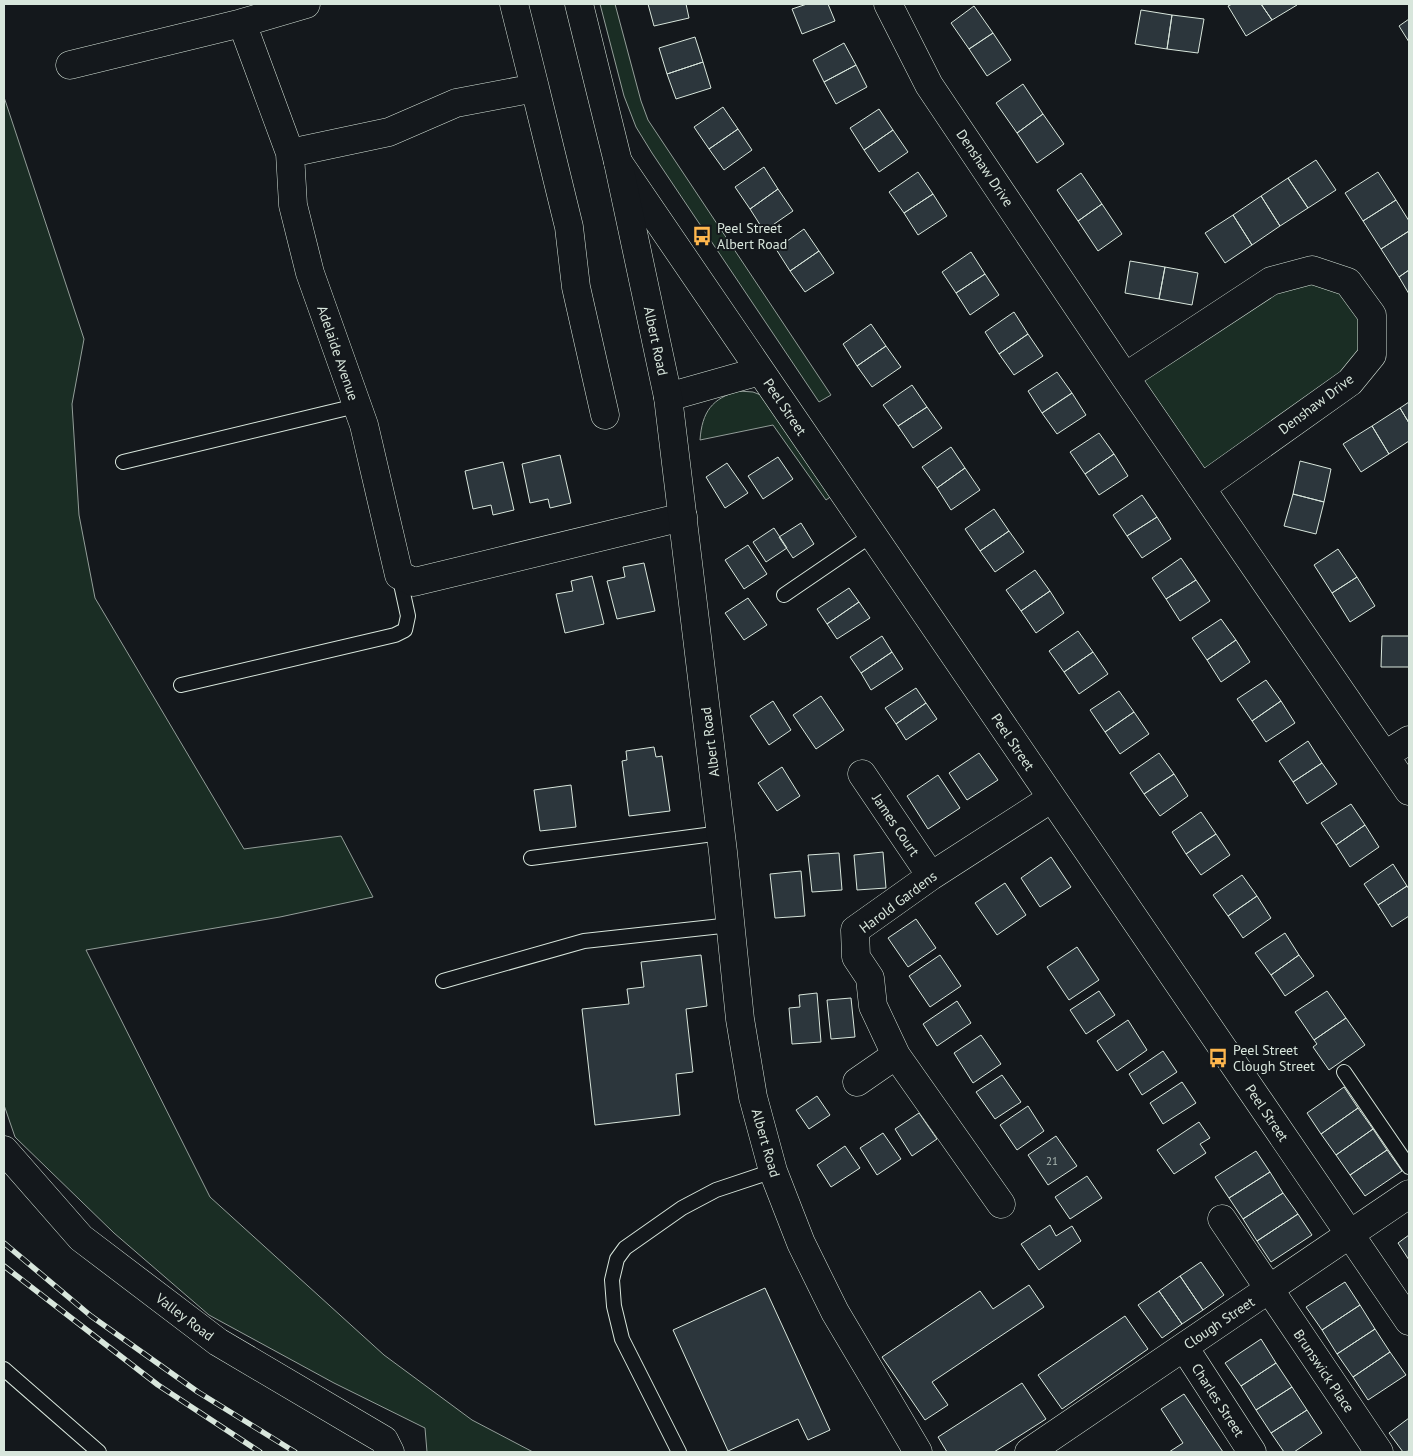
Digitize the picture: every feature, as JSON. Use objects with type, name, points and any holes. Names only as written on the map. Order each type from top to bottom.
[{"type":"street","points":[[70,65],[242,23],[306,4]]},
{"type":"street","points":[[514,4],[569,227],[576,287],[605,415]]},
{"type":"street","name":"Albert Road","points":[[579,4],[618,162],[668,397],[721,833],[740,1019],[751,1087],[773,1172],[801,1243],[835,1312],[918,1452]]},
{"type":"street","name":"Denshaw Drive","points":[[888,4],[929,85],[1125,377],[1409,791]]},
{"type":"street","name":"Adelaide Avenue","points":[[242,23],[290,153],[293,205],[308,265],[364,425],[399,575]]},
{"type":"street","points":[[290,153],[389,132],[456,103],[535,88]]},
{"type":"street","name":"Peel Street","points":[[618,162],[1409,1321]]},
{"type":"street","name":"Denshaw Drive","points":[[1125,377],[1271,281],[1312,270],[1348,282],[1372,315],[1372,355],[1350,382],[1201,488]]},
{"type":"street","points":[[668,397],[760,371]]},
{"type":"street","points":[[399,575],[414,582],[683,517]]},
{"type":"street","points":[[1385,755],[1409,740]]},
{"type":"street","name":"James Court","points":[[862,774],[931,876]]},
{"type":"street","name":"Harold Gardens","points":[[1001,1204],[896,1055],[873,1006],[870,978],[856,957],[855,930],[931,876],[1052,798]]},
{"type":"street","points":[[857,1082],[896,1055]]},
{"type":"street","name":"Valley Road","points":[[4,1150],[80,1238],[218,1342],[384,1440],[390,1452]]},
{"type":"street","name":"Clough Street","points":[[1029,1452],[1409,1194]]},
{"type":"street","name":"Brunswick Place","points":[[1222,1219],[1379,1452]]},
{"type":"street","name":"Charles Street","points":[[1184,1347],[1252,1452]]},
{"type":"lane","points":[[123,462],[356,406]]},
{"type":"lane","points":[[784,595],[872,535]]},
{"type":"lane","points":[[181,685],[395,635],[405,630],[408,616],[399,575]]},
{"type":"lane","points":[[531,858],[721,833]]},
{"type":"lane","points":[[443,982],[584,941],[731,925]]},
{"type":"lane","points":[[1344,1072],[1409,1167]]},
{"type":"lane","points":[[679,1452],[622,1339],[614,1306],[612,1280],[617,1259],[625,1248],[682,1208],[716,1190],[773,1172]]},
{"type":"lane","points":[[4,1369],[99,1452]]},
{"type":"green space","points":[[600,4],[615,4],[641,101],[648,120],[831,395],[819,402],[636,127],[624,96]]},
{"type":"green space","points":[[4,97],[84,339],[72,404],[79,515],[95,598],[244,849],[341,836],[373,897],[280,917],[86,950],[210,1197],[384,1355],[472,1420],[533,1452],[427,1452],[425,1428],[334,1383],[209,1315],[114,1233],[15,1137],[4,1105]]},
{"type":"green space","points":[[1271,281],[1348,282],[1372,355],[1201,488],[1125,377]]},
{"type":"green space","points":[[739,391],[753,392],[766,397],[836,493],[826,500],[773,425],[700,440],[703,422],[710,408],[715,402]]},
{"type":"building","points":[[648,4],[686,4],[689,18],[654,26]]},
{"type":"building","points":[[807,4],[828,4],[835,21],[802,34],[792,9]]},
{"type":"building","points":[[1232,4],[1261,4],[1272,20],[1246,36],[1228,6]]},
{"type":"building","points":[[1261,4],[1297,4],[1297,5],[1272,20]]},
{"type":"building","points":[[974,6],[993,33],[969,49],[951,23]]},
{"type":"building","points":[[1141,10],[1172,15],[1167,49],[1135,44]]},
{"type":"building","points":[[1172,15],[1204,19],[1198,53],[1167,49]]},
{"type":"building","points":[[1409,19],[1409,42],[1399,26]]},
{"type":"building","points":[[993,33],[1011,60],[987,76],[969,49]]},
{"type":"building","points":[[695,37],[703,62],[667,74],[659,48]]},
{"type":"building","points":[[844,43],[856,65],[824,82],[813,60]]},
{"type":"building","points":[[703,62],[711,88],[676,99],[667,74]]},
{"type":"building","points":[[856,65],[867,87],[836,104],[824,82]]},
{"type":"building","points":[[1023,84],[1043,114],[1017,133],[996,103]]},
{"type":"building","points":[[723,107],[738,129],[709,149],[694,127]]},
{"type":"building","points":[[879,109],[893,130],[864,150],[850,128]]},
{"type":"building","points":[[1043,114],[1064,144],[1037,163],[1017,133]]},
{"type":"building","points":[[738,129],[752,150],[724,170],[709,149]]},
{"type":"building","points":[[893,130],[908,152],[879,172],[864,150]]},
{"type":"building","points":[[1316,160],[1336,190],[1308,208],[1288,178]]},
{"type":"building","points":[[764,167],[778,189],[750,209],[735,187]]},
{"type":"building","points":[[918,172],[933,194],[904,213],[889,192]]},
{"type":"building","points":[[1378,172],[1396,200],[1363,221],[1345,193]]},
{"type":"building","points":[[1081,173],[1102,204],[1078,221],[1057,190]]},
{"type":"building","points":[[1288,178],[1308,208],[1280,226],[1261,196]]},
{"type":"building","points":[[778,189],[793,211],[764,231],[750,209]]},
{"type":"building","points":[[933,194],[947,216],[918,235],[904,213]]},
{"type":"building","points":[[1261,196],[1280,226],[1252,245],[1233,215]]},
{"type":"building","points":[[1396,200],[1409,221],[1409,231],[1381,249],[1363,221]]},
{"type":"building","points":[[1102,204],[1122,234],[1098,251],[1078,221]]},
{"type":"building","points":[[1233,215],[1252,245],[1225,263],[1205,233]]},
{"type":"building","points":[[804,229],[819,251],[790,271],[776,249]]},
{"type":"building","points":[[1409,231],[1409,270],[1399,277],[1381,249]]},
{"type":"building","points":[[819,251],[834,273],[805,292],[790,271]]},
{"type":"building","points":[[971,252],[985,274],[956,293],[942,272]]},
{"type":"building","points":[[1130,261],[1165,267],[1159,299],[1125,293]]},
{"type":"building","points":[[1165,267],[1198,273],[1192,305],[1159,299]]},
{"type":"building","points":[[1409,270],[1409,294],[1399,277]]},
{"type":"building","points":[[985,274],[999,295],[970,315],[956,293]]},
{"type":"building","points":[[1014,312],[1028,334],[999,354],[985,332]]},
{"type":"building","points":[[871,324],[886,346],[857,366],[843,344]]},
{"type":"building","points":[[1028,334],[1043,356],[1014,375],[999,354]]},
{"type":"building","points":[[886,346],[901,367],[872,387],[857,366]]},
{"type":"building","points":[[1057,372],[1072,393],[1042,413],[1028,391]]},
{"type":"building","points":[[912,385],[927,407],[898,426],[883,405]]},
{"type":"building","points":[[1072,393],[1086,415],[1057,434],[1042,413]]},
{"type":"building","points":[[1409,402],[1409,423],[1400,408]]},
{"type":"building","points":[[927,407],[942,428],[913,448],[898,426]]},
{"type":"building","points":[[1400,408],[1409,423],[1409,441],[1389,454],[1372,426]]},
{"type":"building","points":[[1372,426],[1389,454],[1361,472],[1343,444]]},
{"type":"building","points":[[1099,433],[1114,454],[1085,474],[1070,452]]},
{"type":"building","points":[[951,447],[965,468],[937,488],[922,467]]},
{"type":"building","points":[[1114,454],[1128,476],[1099,495],[1085,474]]},
{"type":"building","points":[[560,455],[571,503],[550,508],[548,499],[530,503],[522,464]]},
{"type":"building","points":[[778,457],[793,479],[763,499],[748,476]]},
{"type":"building","points":[[1300,461],[1331,469],[1324,502],[1293,494]]},
{"type":"building","points":[[503,462],[514,510],[493,515],[491,505],[473,509],[465,471]]},
{"type":"building","points":[[727,463],[748,493],[725,508],[706,477]]},
{"type":"building","points":[[965,468],[980,490],[951,510],[937,488]]},
{"type":"building","points":[[1293,494],[1324,502],[1316,534],[1284,526]]},
{"type":"building","points":[[1142,495],[1157,517],[1127,536],[1113,515]]},
{"type":"building","points":[[994,509],[1009,531],[980,551],[965,529]]},
{"type":"building","points":[[1157,517],[1171,539],[1142,558],[1127,536]]},
{"type":"building","points":[[801,523],[814,544],[793,558],[779,537]]},
{"type":"building","points":[[774,528],[787,548],[766,562],[753,542]]},
{"type":"building","points":[[1009,531],[1024,552],[995,572],[980,551]]},
{"type":"building","points":[[748,545],[767,574],[744,589],[725,560]]},
{"type":"building","points":[[1338,549],[1357,577],[1332,593],[1314,565]]},
{"type":"building","points":[[1181,558],[1196,580],[1166,599],[1152,578]]},
{"type":"building","points":[[644,563],[655,611],[617,619],[607,581],[625,577],[623,567]]},
{"type":"building","points":[[1035,570],[1050,591],[1021,611],[1006,590]]},
{"type":"building","points":[[592,576],[604,624],[565,633],[556,594],[573,591],[571,581]]},
{"type":"building","points":[[1357,577],[1375,606],[1350,622],[1332,593]]},
{"type":"building","points":[[1196,580],[1210,601],[1180,621],[1166,599]]},
{"type":"building","points":[[849,588],[859,602],[827,624],[817,609]]},
{"type":"building","points":[[1050,591],[1064,613],[1036,633],[1021,611]]},
{"type":"building","points":[[748,598],[767,625],[744,640],[725,613]]},
{"type":"building","points":[[859,602],[870,618],[837,639],[827,624]]},
{"type":"building","points":[[1221,619],[1236,640],[1207,660],[1192,638]]},
{"type":"building","points":[[1078,631],[1093,652],[1064,672],[1049,651]]},
{"type":"building","points":[[882,636],[892,652],[861,673],[850,657]]},
{"type":"building","points":[[1382,636],[1409,636],[1409,667],[1381,667]]},
{"type":"building","points":[[1236,640],[1250,662],[1221,682],[1207,660]]},
{"type":"building","points":[[892,652],[903,669],[871,690],[861,673]]},
{"type":"building","points":[[1093,652],[1108,674],[1079,694],[1064,672]]},
{"type":"building","points":[[1266,680],[1281,701],[1252,721],[1237,699]]},
{"type":"building","points":[[916,688],[926,703],[896,724],[885,708]]},
{"type":"building","points":[[1119,691],[1134,712],[1105,732],[1090,710]]},
{"type":"building","points":[[821,696],[844,730],[816,749],[793,715]]},
{"type":"building","points":[[773,701],[791,730],[769,745],[750,716]]},
{"type":"building","points":[[1281,701],[1295,723],[1266,742],[1252,721]]},
{"type":"building","points":[[926,703],[937,719],[906,740],[896,724]]},
{"type":"building","points":[[1134,712],[1149,734],[1120,754],[1105,732]]},
{"type":"building","points":[[1308,741],[1322,763],[1293,782],[1279,761]]},
{"type":"building","points":[[654,747],[656,757],[662,756],[670,811],[629,816],[622,761],[627,760],[626,751]]},
{"type":"building","points":[[979,753],[998,780],[967,800],[949,773]]},
{"type":"building","points":[[1159,753],[1174,774],[1144,794],[1130,773]]},
{"type":"building","points":[[1322,763],[1337,784],[1307,804],[1293,782]]},
{"type":"building","points":[[782,767],[800,796],[777,811],[758,783]]},
{"type":"building","points":[[1174,774],[1188,796],[1160,816],[1144,794]]},
{"type":"building","points":[[938,775],[960,808],[928,829],[907,796]]},
{"type":"building","points":[[571,785],[576,827],[540,831],[534,790]]},
{"type":"building","points":[[1351,804],[1365,825],[1336,845],[1321,823]]},
{"type":"building","points":[[1201,812],[1216,834],[1186,854],[1172,832]]},
{"type":"building","points":[[1365,825],[1379,847],[1350,867],[1336,845]]},
{"type":"building","points":[[1216,834],[1230,855],[1201,875],[1186,854]]},
{"type":"building","points":[[883,852],[886,888],[857,890],[854,855]]},
{"type":"building","points":[[839,853],[842,890],[812,892],[808,855]]},
{"type":"building","points":[[1051,857],[1071,887],[1040,907],[1021,878]]},
{"type":"building","points":[[1393,864],[1407,886],[1378,905],[1364,884]]},
{"type":"building","points":[[801,871],[805,916],[775,918],[770,874]]},
{"type":"building","points":[[1242,875],[1257,896],[1228,916],[1213,895]]},
{"type":"building","points":[[1005,883],[1026,915],[997,935],[975,903]]},
{"type":"building","points":[[1407,886],[1409,889],[1409,916],[1392,927],[1378,905]]},
{"type":"building","points":[[1257,896],[1271,918],[1243,938],[1228,916]]},
{"type":"building","points":[[916,919],[936,948],[908,967],[888,938]]},
{"type":"building","points":[[1285,933],[1299,955],[1271,975],[1255,953]]},
{"type":"building","points":[[1077,947],[1099,980],[1069,1000],[1047,967]]},
{"type":"building","points":[[701,955],[707,1006],[686,1009],[693,1072],[676,1074],[680,1115],[595,1125],[582,1009],[629,1004],[627,989],[644,987],[641,962]]},
{"type":"building","points":[[940,955],[961,986],[930,1007],[909,976]]},
{"type":"building","points":[[1299,955],[1314,976],[1285,996],[1271,975]]},
{"type":"building","points":[[1099,991],[1115,1015],[1086,1034],[1070,1010]]},
{"type":"building","points":[[1327,991],[1346,1018],[1314,1040],[1295,1012]]},
{"type":"building","points":[[817,993],[821,1042],[792,1044],[789,1008],[800,1007],[799,995]]},
{"type":"building","points":[[851,998],[855,1037],[831,1039],[827,1000]]},
{"type":"building","points":[[957,1001],[971,1023],[937,1046],[923,1024]]},
{"type":"building","points":[[1346,1018],[1365,1045],[1329,1070],[1313,1047],[1317,1044],[1314,1040]]},
{"type":"building","points":[[1128,1020],[1147,1050],[1117,1071],[1097,1041]]},
{"type":"building","points":[[981,1035],[1001,1064],[973,1083],[954,1053]]},
{"type":"building","points":[[1163,1051],[1177,1072],[1142,1095],[1129,1074]]},
{"type":"building","points":[[1002,1075],[1021,1102],[995,1119],[976,1092]]},
{"type":"building","points":[[1182,1082],[1196,1103],[1163,1124],[1150,1103]]},
{"type":"building","points":[[1344,1087],[1358,1108],[1321,1134],[1307,1113]]},
{"type":"building","points":[[817,1096],[830,1115],[809,1129],[796,1110]]},
{"type":"building","points":[[1028,1106],[1044,1131],[1017,1150],[1000,1125]]},
{"type":"building","points":[[1358,1108],[1373,1129],[1336,1155],[1321,1134]]},
{"type":"building","points":[[919,1113],[937,1139],[912,1156],[895,1129]]},
{"type":"building","points":[[1199,1122],[1210,1138],[1200,1144],[1206,1153],[1174,1174],[1157,1150]]},
{"type":"building","points":[[1373,1129],[1387,1150],[1350,1175],[1336,1155]]},
{"type":"building","points":[[883,1133],[901,1159],[877,1175],[860,1148]]},
{"type":"building","points":[[1056,1136],[1077,1166],[1048,1185],[1028,1155]]},
{"type":"building","points":[[845,1146],[860,1168],[831,1187],[817,1165]]},
{"type":"building","points":[[1387,1150],[1402,1171],[1365,1196],[1350,1175]]},
{"type":"building","points":[[1256,1151],[1270,1172],[1229,1198],[1215,1177]]},
{"type":"building","points":[[1270,1172],[1283,1193],[1243,1219],[1229,1198]]},
{"type":"building","points":[[1087,1176],[1102,1198],[1070,1219],[1055,1197]]},
{"type":"building","points":[[1283,1193],[1298,1214],[1257,1241],[1243,1219]]},
{"type":"building","points":[[1298,1214],[1312,1235],[1271,1262],[1257,1241]]},
{"type":"building","points":[[1050,1225],[1056,1236],[1072,1226],[1081,1241],[1039,1270],[1021,1244]]},
{"type":"building","points":[[1409,1235],[1409,1260],[1398,1243]]},
{"type":"building","points":[[1201,1262],[1224,1295],[1203,1310],[1180,1276]]},
{"type":"building","points":[[1180,1276],[1203,1310],[1182,1324],[1159,1291]]},
{"type":"building","points":[[1345,1282],[1360,1305],[1322,1330],[1306,1307]]},
{"type":"building","points":[[1029,1285],[1044,1307],[932,1382],[948,1405],[925,1420],[882,1357],[980,1291],[993,1309]]},
{"type":"building","points":[[765,1288],[830,1430],[808,1440],[798,1419],[728,1451],[673,1330]]},
{"type":"building","points":[[1159,1291],[1182,1324],[1162,1338],[1138,1305]]},
{"type":"building","points":[[1360,1305],[1375,1329],[1337,1354],[1322,1330]]},
{"type":"building","points":[[1125,1316],[1148,1349],[1062,1409],[1038,1375]]},
{"type":"building","points":[[1375,1329],[1390,1352],[1353,1377],[1337,1354]]},
{"type":"building","points":[[1261,1339],[1276,1363],[1241,1386],[1225,1363]]},
{"type":"building","points":[[1390,1352],[1406,1375],[1368,1400],[1353,1377]]},
{"type":"building","points":[[1276,1363],[1292,1387],[1256,1410],[1241,1386]]},
{"type":"building","points":[[1022,1383],[1046,1419],[994,1452],[947,1452],[938,1437]]},
{"type":"building","points":[[1292,1387],[1307,1410],[1271,1433],[1256,1410]]},
{"type":"building","points":[[1184,1394],[1223,1452],[1169,1452],[1183,1443],[1161,1409]]},
{"type":"building","points":[[1307,1410],[1322,1433],[1294,1452],[1284,1452],[1271,1433]]},
{"type":"building","points":[[1409,1418],[1409,1451],[1403,1452],[1389,1433]]},
{"type":"railway","points":[[4,1243],[91,1316],[198,1392],[295,1452]]},
{"type":"railway","points":[[4,1266],[158,1385],[260,1452]]},
{"type":"place","name":"Peel Street Albert Road","points":[[702,236]]},
{"type":"place","name":"Peel Street Clough Street","points":[[1218,1058]]}]
